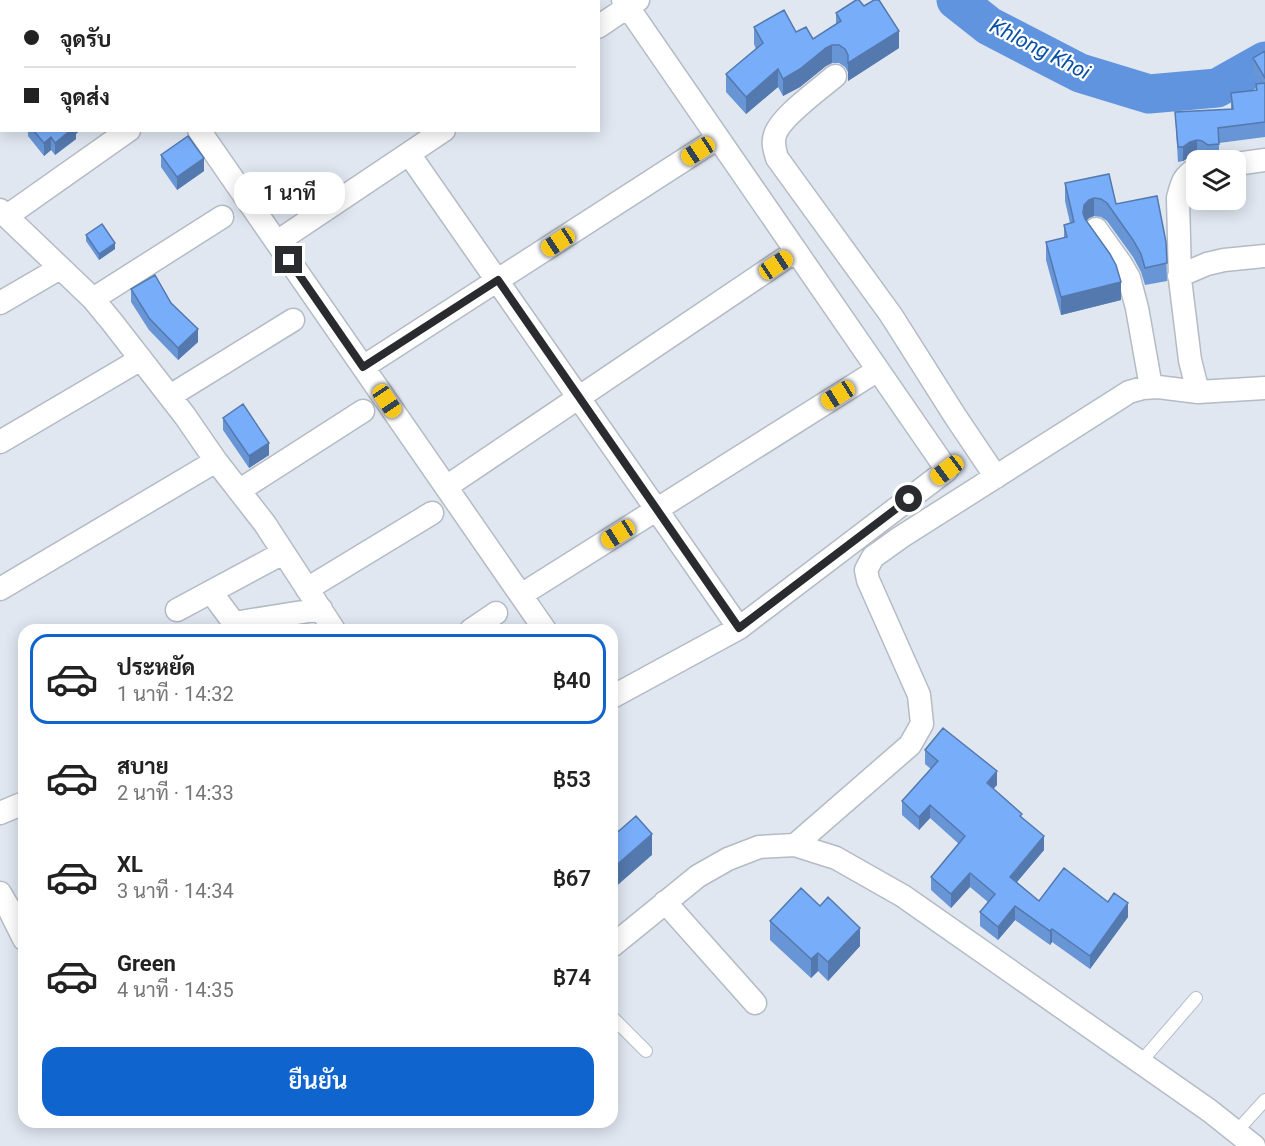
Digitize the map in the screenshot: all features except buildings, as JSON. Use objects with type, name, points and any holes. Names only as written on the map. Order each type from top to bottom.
[{"type":"street","points":[[600,25],[630,2],[718,138],[947,470],[739,628],[618,695]]},
{"type":"street","points":[[835,76],[783,120],[775,134],[773,145],[777,158],[891,315],[996,477]]},
{"type":"street","points":[[126,132],[3,213],[93,298],[240,490],[330,624]]},
{"type":"street","points":[[200,132],[541,624]]},
{"type":"street","points":[[277,242],[441,132]]},
{"type":"street","points":[[363,367],[718,138]]},
{"type":"street","points":[[409,154],[739,628]]},
{"type":"street","points":[[1246,163],[1265,160]]},
{"type":"street","points":[[1186,175],[1178,198],[1179,276],[1190,360],[1198,392]]},
{"type":"street","points":[[93,298],[222,217]]},
{"type":"street","points":[[1096,229],[1129,278],[1137,308],[1151,387]]},
{"type":"street","points":[[446,487],[796,251]]},
{"type":"street","points":[[1179,276],[1207,264],[1224,260],[1265,256]]},
{"type":"street","points":[[0,303],[60,268]]},
{"type":"street","points":[[170,396],[293,320]]},
{"type":"street","points":[[0,442],[141,359]]},
{"type":"street","points":[[521,595],[878,370]]},
{"type":"street","points":[[795,845],[910,745],[922,724],[919,695],[868,580],[866,570],[873,556],[1129,392],[1151,387],[1198,392],[1265,388]]},
{"type":"street","points":[[240,490],[363,411]]},
{"type":"street","points":[[0,589],[216,461]]},
{"type":"street","points":[[307,590],[432,513]]},
{"type":"street","points":[[177,610],[283,553]]},
{"type":"street","points":[[211,592],[234,623],[321,609]]},
{"type":"street","points":[[480,624],[496,613]]},
{"type":"street","points":[[618,941],[698,876],[728,859],[759,847],[795,845],[836,858],[903,896],[1245,1139]]},
{"type":"street","points":[[0,893],[18,927]]},
{"type":"street","points":[[665,902],[755,1003]]},
{"type":"lane","points":[[1140,1063],[1196,998]]},
{"type":"lane","points":[[618,1023],[646,1051]]},
{"type":"lane","points":[[1245,1139],[1265,1100]]},
{"type":"waterway","name":"Khlong Khoi","points":[[956,0],[989,26],[1080,73],[1149,94],[1217,88],[1265,61]]},
{"type":"route","points":[[289,260],[363,367],[498,280],[739,628],[909,499]]}]
